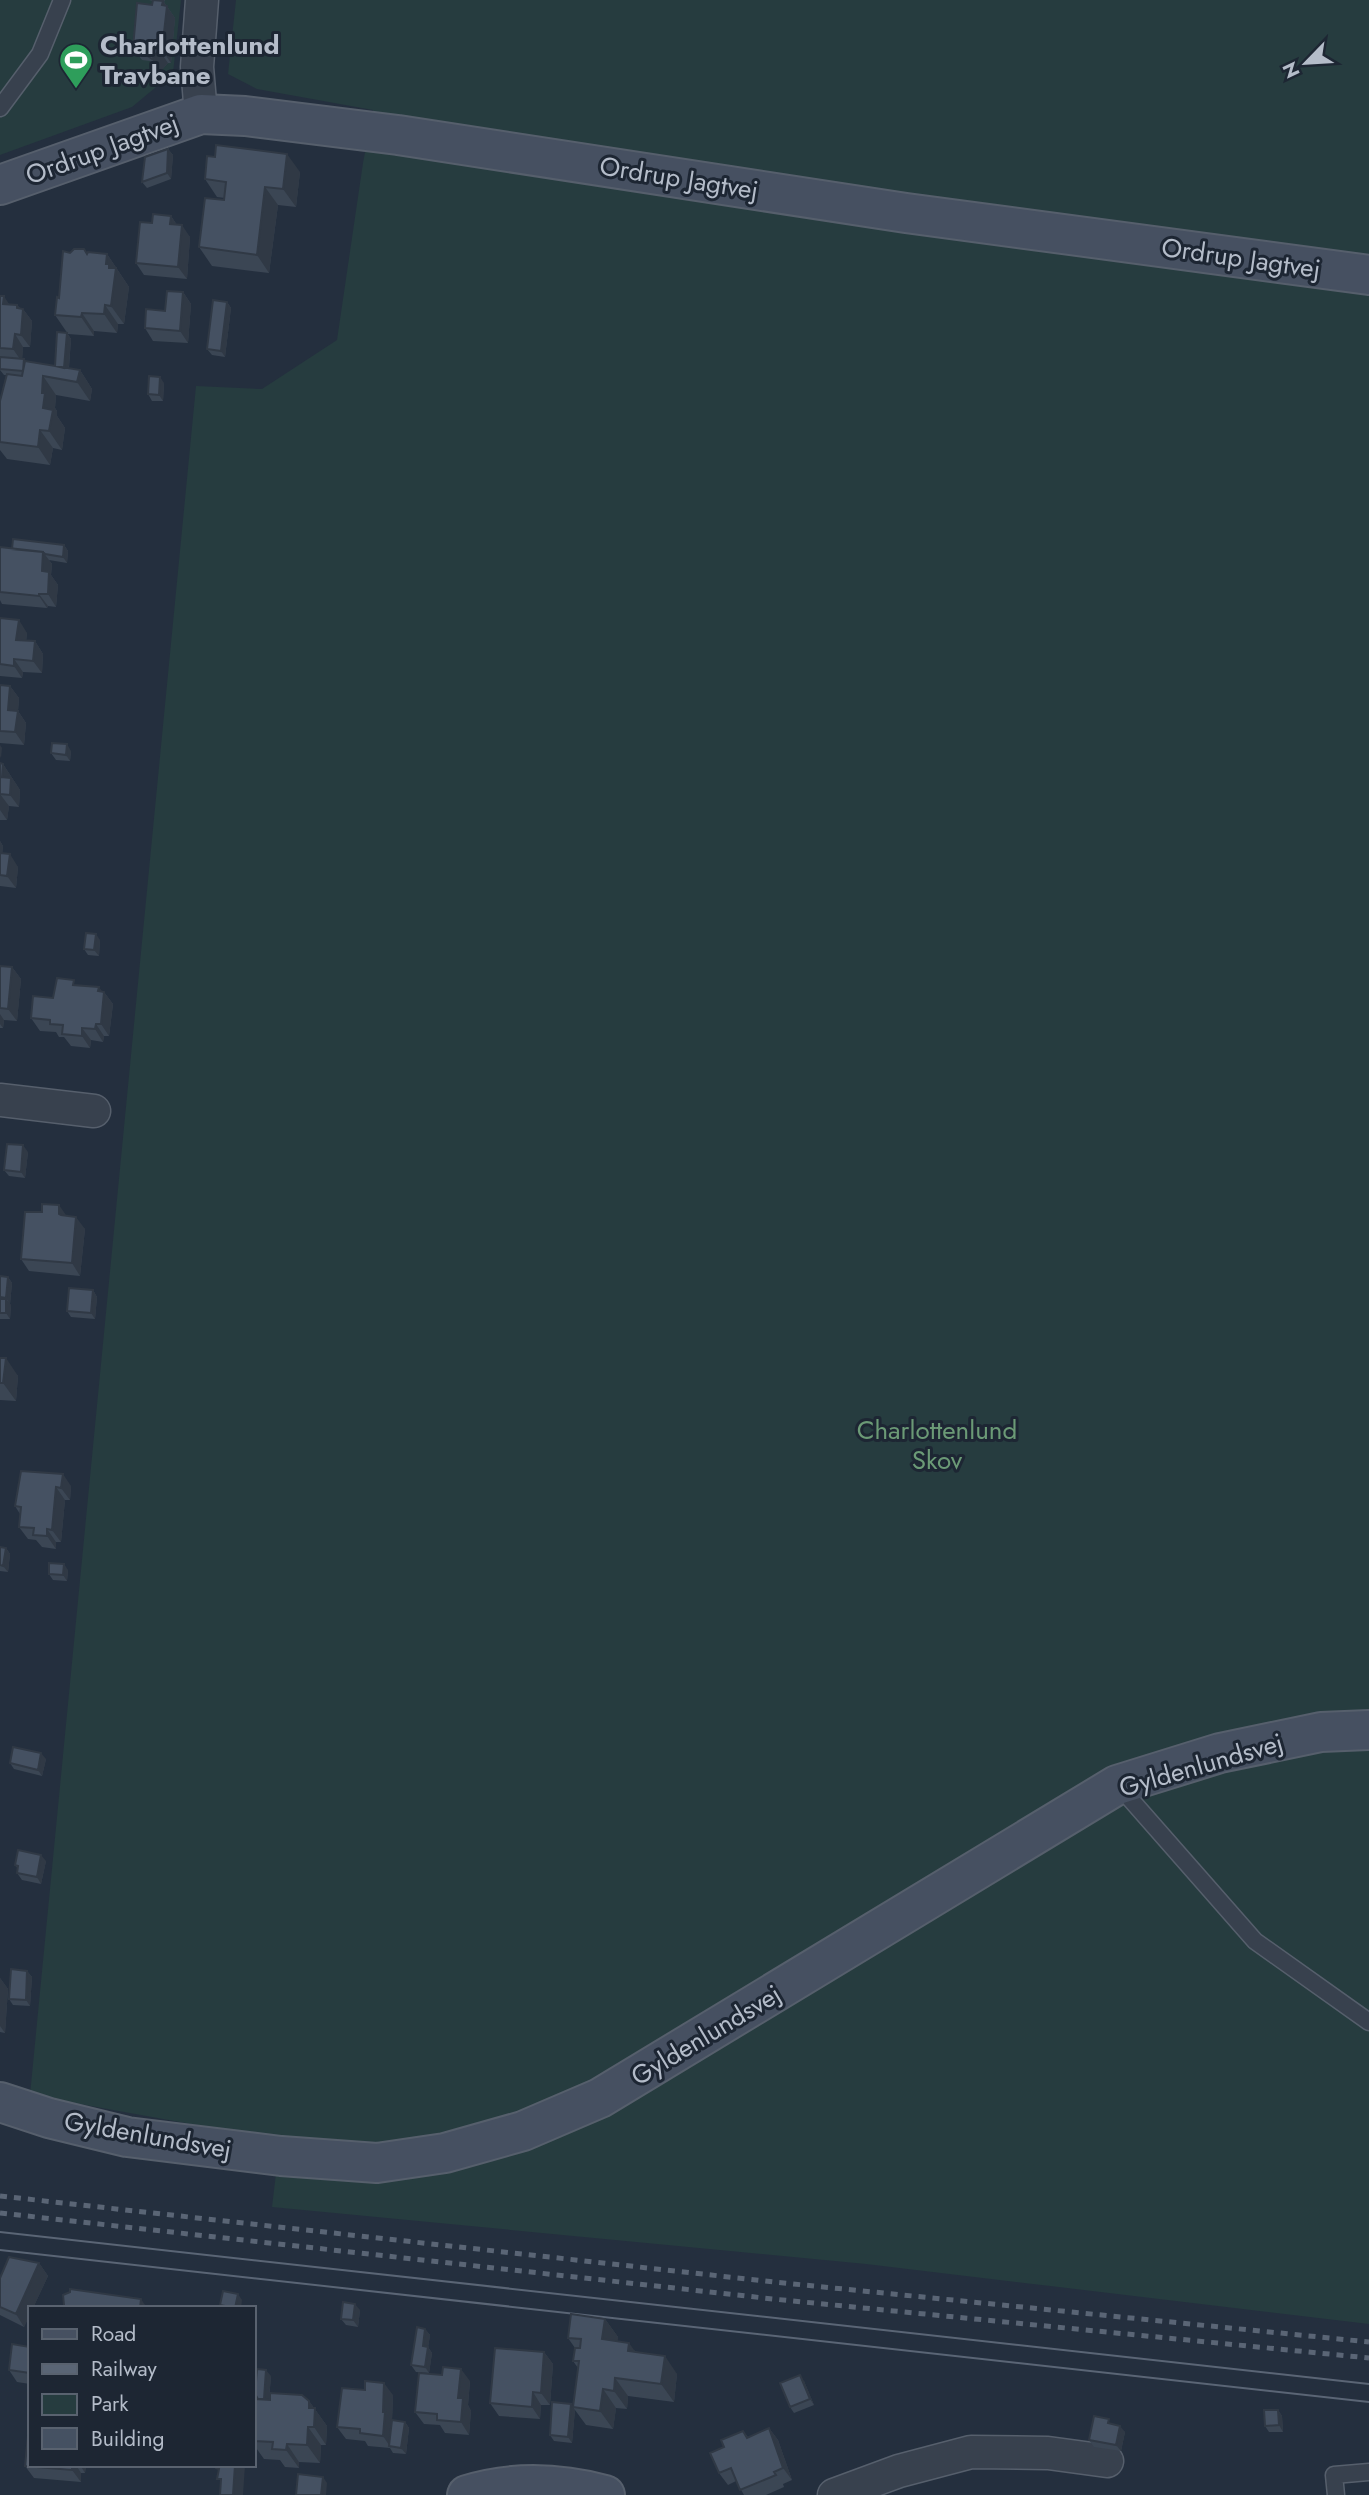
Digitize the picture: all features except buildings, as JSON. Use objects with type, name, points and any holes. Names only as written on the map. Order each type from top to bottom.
[{"type":"street","points":[[201,114],[197,67],[202,0]]},
{"type":"street","name":"Ordrup Jagtvej","points":[[0,186],[201,114],[246,116],[382,133],[906,213],[1369,275]]},
{"type":"street","points":[[0,1100],[94,1111]]},
{"type":"street","name":"Gyldenlundsvej","points":[[0,2102],[49,2118],[127,2137],[281,2156],[377,2163],[444,2153],[510,2135],[611,2092],[1117,1785],[1220,1753],[1321,1732],[1369,1730]]},
{"type":"street","points":[[834,2495],[899,2471],[971,2452],[1048,2453],[1107,2461]]},
{"type":"street","points":[[467,2495],[527,2485],[579,2488],[606,2495]]},
{"type":"lane","points":[[0,108],[40,54],[62,0]]},
{"type":"lane","points":[[1117,1785],[1255,1941],[1369,2022]]},
{"type":"lane","points":[[1336,2495],[1334,2475],[1369,2472]]},
{"type":"green space","name":"Charlottenlund Travbane","points":[[0,0],[181,0],[173,73],[132,107],[0,155]]},
{"type":"green space","name":"Charlottenlund Skov","points":[[236,0],[1369,0],[1369,2324],[866,2264],[272,2207],[280,2140],[30,2095],[196,386],[262,389],[337,340],[373,110],[257,89],[228,74]]},
{"type":"tram line","points":[[0,2232],[1369,2384]]},
{"type":"tram line","points":[[0,2250],[1369,2402]]},
{"type":"railway","points":[[0,2196],[774,2282],[1369,2342]]},
{"type":"railway","points":[[0,2213],[773,2299],[1369,2358]]},
{"type":"place","name":"Charlottenlund Travbane","points":[[76,90]]}]
